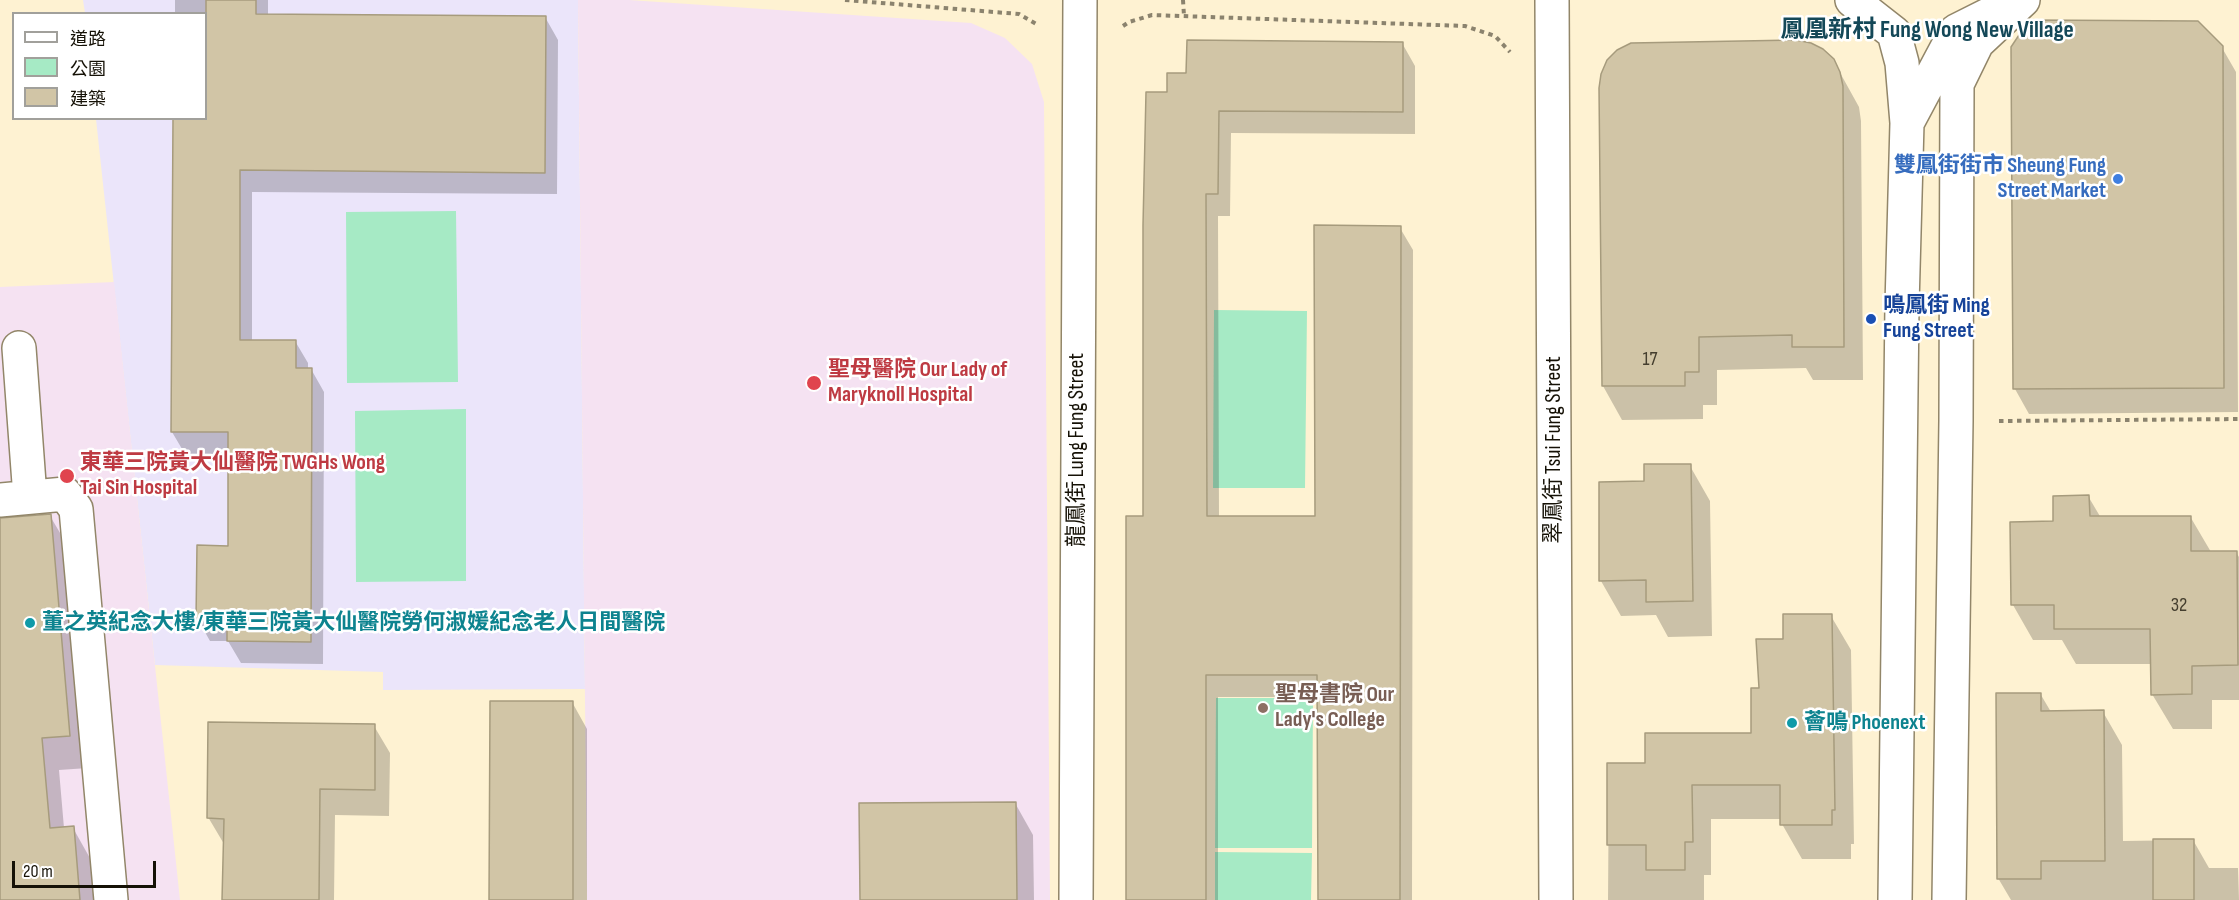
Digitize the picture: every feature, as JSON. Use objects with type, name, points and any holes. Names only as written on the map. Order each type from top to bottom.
[{"type":"street","name":"龍鳳街 Lung Fung Street","points":[[1076,900],[1080,0]]},
{"type":"street","name":"翠鳳街 Tsui Fung Street","points":[[1552,0],[1556,900]]},
{"type":"street","points":[[1852,0],[1894,33],[1902,63],[1907,123],[1902,305],[1895,900]]},
{"type":"street","points":[[1907,123],[1956,31],[2017,0]]},
{"type":"street","points":[[1949,900],[1956,421],[1957,84],[1977,43],[2023,0]]},
{"type":"street","points":[[18,348],[15,498],[65,494],[76,509],[111,900]]},
{"type":"path","points":[[845,0],[1019,14],[1041,27]]},
{"type":"path","points":[[1183,0],[1184,16]]},
{"type":"path","points":[[1115,32],[1129,22],[1152,15],[1465,26],[1495,36],[1509,50]]},
{"type":"path","points":[[1999,421],[2239,419]]},
{"type":"shaded area","points":[[83,0],[578,0],[585,689],[383,690],[383,672],[155,665],[96,120],[207,120],[207,12],[85,12]]},
{"type":"shaded area","name":"聖母醫院 Our Lady of Maryknoll Hospital","points":[[578,0],[629,0],[971,23],[1005,38],[1032,64],[1044,102],[1050,900],[587,900]]},
{"type":"shaded area","name":"東華三院黃大仙醫院 TWGHs Wong Tai Sin Hospital","points":[[114,282],[180,900],[0,900],[0,287]]},
{"type":"green space","points":[[456,211],[458,382],[347,383],[346,212]]},
{"type":"green space","points":[[1214,310],[1307,311],[1305,488],[1213,488]]},
{"type":"green space","points":[[466,409],[466,581],[356,582],[355,411]]},
{"type":"green space","points":[[1216,698],[1313,698],[1312,848],[1215,848]]},
{"type":"green space","points":[[1215,852],[1312,853],[1311,900],[1215,900]]},
{"type":"building","points":[[206,0],[256,0],[256,14],[546,16],[545,173],[240,170],[240,340],[296,340],[296,368],[312,368],[311,642],[227,641],[227,619],[196,619],[197,545],[228,546],[228,432],[171,432],[173,120],[207,120]]},
{"type":"building","name":"雙鳳街街市 Sheung Fung Street Market","points":[[2029,20],[2198,21],[2223,46],[2224,388],[2013,389],[2011,47]]},
{"type":"building","name":"聖母書院 Our Lady's College","points":[[1187,40],[1403,42],[1403,112],[1219,111],[1218,194],[1206,194],[1207,516],[1315,516],[1314,225],[1401,226],[1400,900],[1318,900],[1317,675],[1206,675],[1206,900],[1126,900],[1126,516],[1143,516],[1143,225],[1146,92],[1167,92],[1167,73],[1186,73]]},
{"type":"building","points":[[1796,40],[1811,43],[1823,49],[1834,59],[1843,86],[1844,347],[1792,347],[1792,335],[1699,337],[1699,372],[1685,372],[1685,386],[1602,386],[1599,88],[1601,74],[1607,60],[1617,50],[1631,43]]},
{"type":"building","points":[[1644,464],[1691,464],[1693,601],[1646,602],[1646,580],[1599,581],[1599,482],[1644,481]]},
{"type":"building","points":[[2089,495],[2090,516],[2191,516],[2191,551],[2237,551],[2238,665],[2192,666],[2192,694],[2151,695],[2150,629],[2054,629],[2054,605],[2011,605],[2010,522],[2053,521],[2053,496]]},
{"type":"building","name":"董之英紀念大樓/東華三院黃大仙醫院勞何淑媛紀念老人日間醫院","points":[[51,514],[70,736],[42,738],[50,828],[74,826],[80,900],[0,900],[0,518]]},
{"type":"building","points":[[1783,614],[1832,614],[1835,810],[1832,810],[1832,825],[1780,825],[1780,785],[1692,785],[1693,842],[1685,842],[1685,870],[1646,870],[1646,845],[1607,845],[1607,763],[1645,763],[1645,733],[1751,733],[1751,688],[1759,688],[1756,639],[1783,639]]},
{"type":"building","points":[[1996,693],[2041,693],[2041,711],[2104,710],[2105,861],[2041,861],[2041,879],[1997,879]]},
{"type":"building","points":[[490,701],[573,701],[573,900],[489,900]]},
{"type":"building","points":[[208,722],[375,724],[375,790],[320,789],[319,900],[222,900],[224,819],[207,818]]},
{"type":"building","points":[[1016,802],[1017,900],[860,900],[859,803]]},
{"type":"building","points":[[2153,839],[2194,839],[2194,900],[2153,900]]},
{"type":"place","name":"雙鳳街街市 Sheung Fung Street Market","points":[[2118,179]]},
{"type":"place","name":"鳴鳳街 Ming Fung Street","points":[[1871,319]]},
{"type":"place","name":"聖母醫院 Our Lady of Maryknoll Hospital","points":[[814,383]]},
{"type":"place","name":"東華三院黃大仙醫院 TWGHs Wong Tai Sin Hospital","points":[[67,476]]},
{"type":"place","name":"董之英紀念大樓/東華三院黃大仙醫院勞何淑媛紀念老人日間醫院","points":[[30,623]]},
{"type":"place","name":"聖母書院 Our Lady's College","points":[[1263,708]]},
{"type":"place","name":"薈鳴 Phoenext","points":[[1792,723]]},
{"type":"district","name":"鳳凰新村 Fung Wong New Village","points":[[1927,31]]}]
